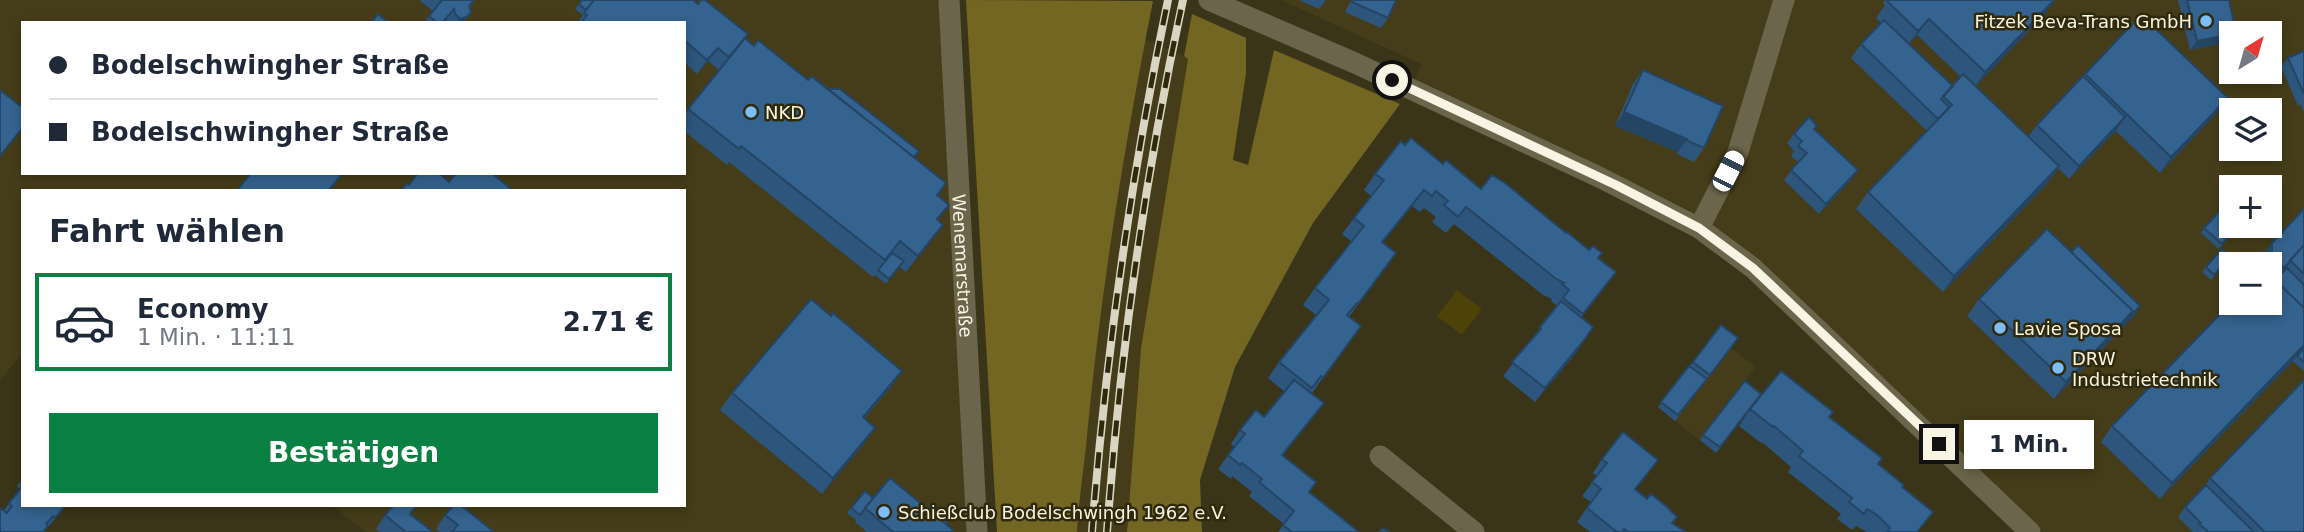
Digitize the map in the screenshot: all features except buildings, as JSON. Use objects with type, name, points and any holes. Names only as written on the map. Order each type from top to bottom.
[{"type":"street","name":"Wenemarstraße","points":[[949,0],[977,532]]},
{"type":"street","points":[[1209,0],[1355,63],[1599,177],[1699,228],[1753,268],[2030,532]]},
{"type":"street","points":[[1699,228],[1738,152],[1784,0]]},
{"type":"street","points":[[1380,456],[1474,532]]},
{"type":"shaded area","points":[[0,0],[949,0],[977,532],[366,532],[333,507],[686,507],[686,189],[21,189],[21,355],[0,381]]},
{"type":"shaded area","points":[[966,0],[1153,1],[1107,266],[1077,532],[997,532]]},
{"type":"shaded area","points":[[1281,0],[2304,0],[2304,532],[2030,532],[1699,228],[1411,89],[1421,64]]},
{"type":"shaded area","points":[[1192,14],[1246,38],[1246,73],[1233,160],[1248,165],[1274,50],[1400,104],[1313,223],[1235,367],[1200,480],[1202,532],[1127,532],[1141,348],[1188,59],[1184,56]]},
{"type":"shaded area","points":[[1145,39],[1189,58],[1141,348],[1127,532],[1077,532],[1107,259]]},
{"type":"shaded area","points":[[1457,290],[1482,309],[1462,335],[1437,316]]},
{"type":"shaded area","points":[[1714,335],[1756,367],[1741,386],[1758,399],[1716,453],[1658,407]]},
{"type":"railway","points":[[1092,532],[1121,265],[1142,132],[1168,0]]},
{"type":"railway","points":[[1107,532],[1119,398],[1136,264],[1157,132],[1183,0]]},
{"type":"place","name":"Fitzek Beva-Trans GmbH","points":[[2206,21]]},
{"type":"place","name":"NKD","points":[[751,112]]},
{"type":"place","name":"Lavie Sposa","points":[[2000,328]]},
{"type":"place","name":"DRW Industrietechnik","points":[[2058,368]]},
{"type":"place","name":"Schießclub Bodelschwingh 1962 e.V.","points":[[884,512]]},
{"type":"route","points":[[1392,80],[1616,185],[1699,228],[1753,268],[1939,444]]}]
